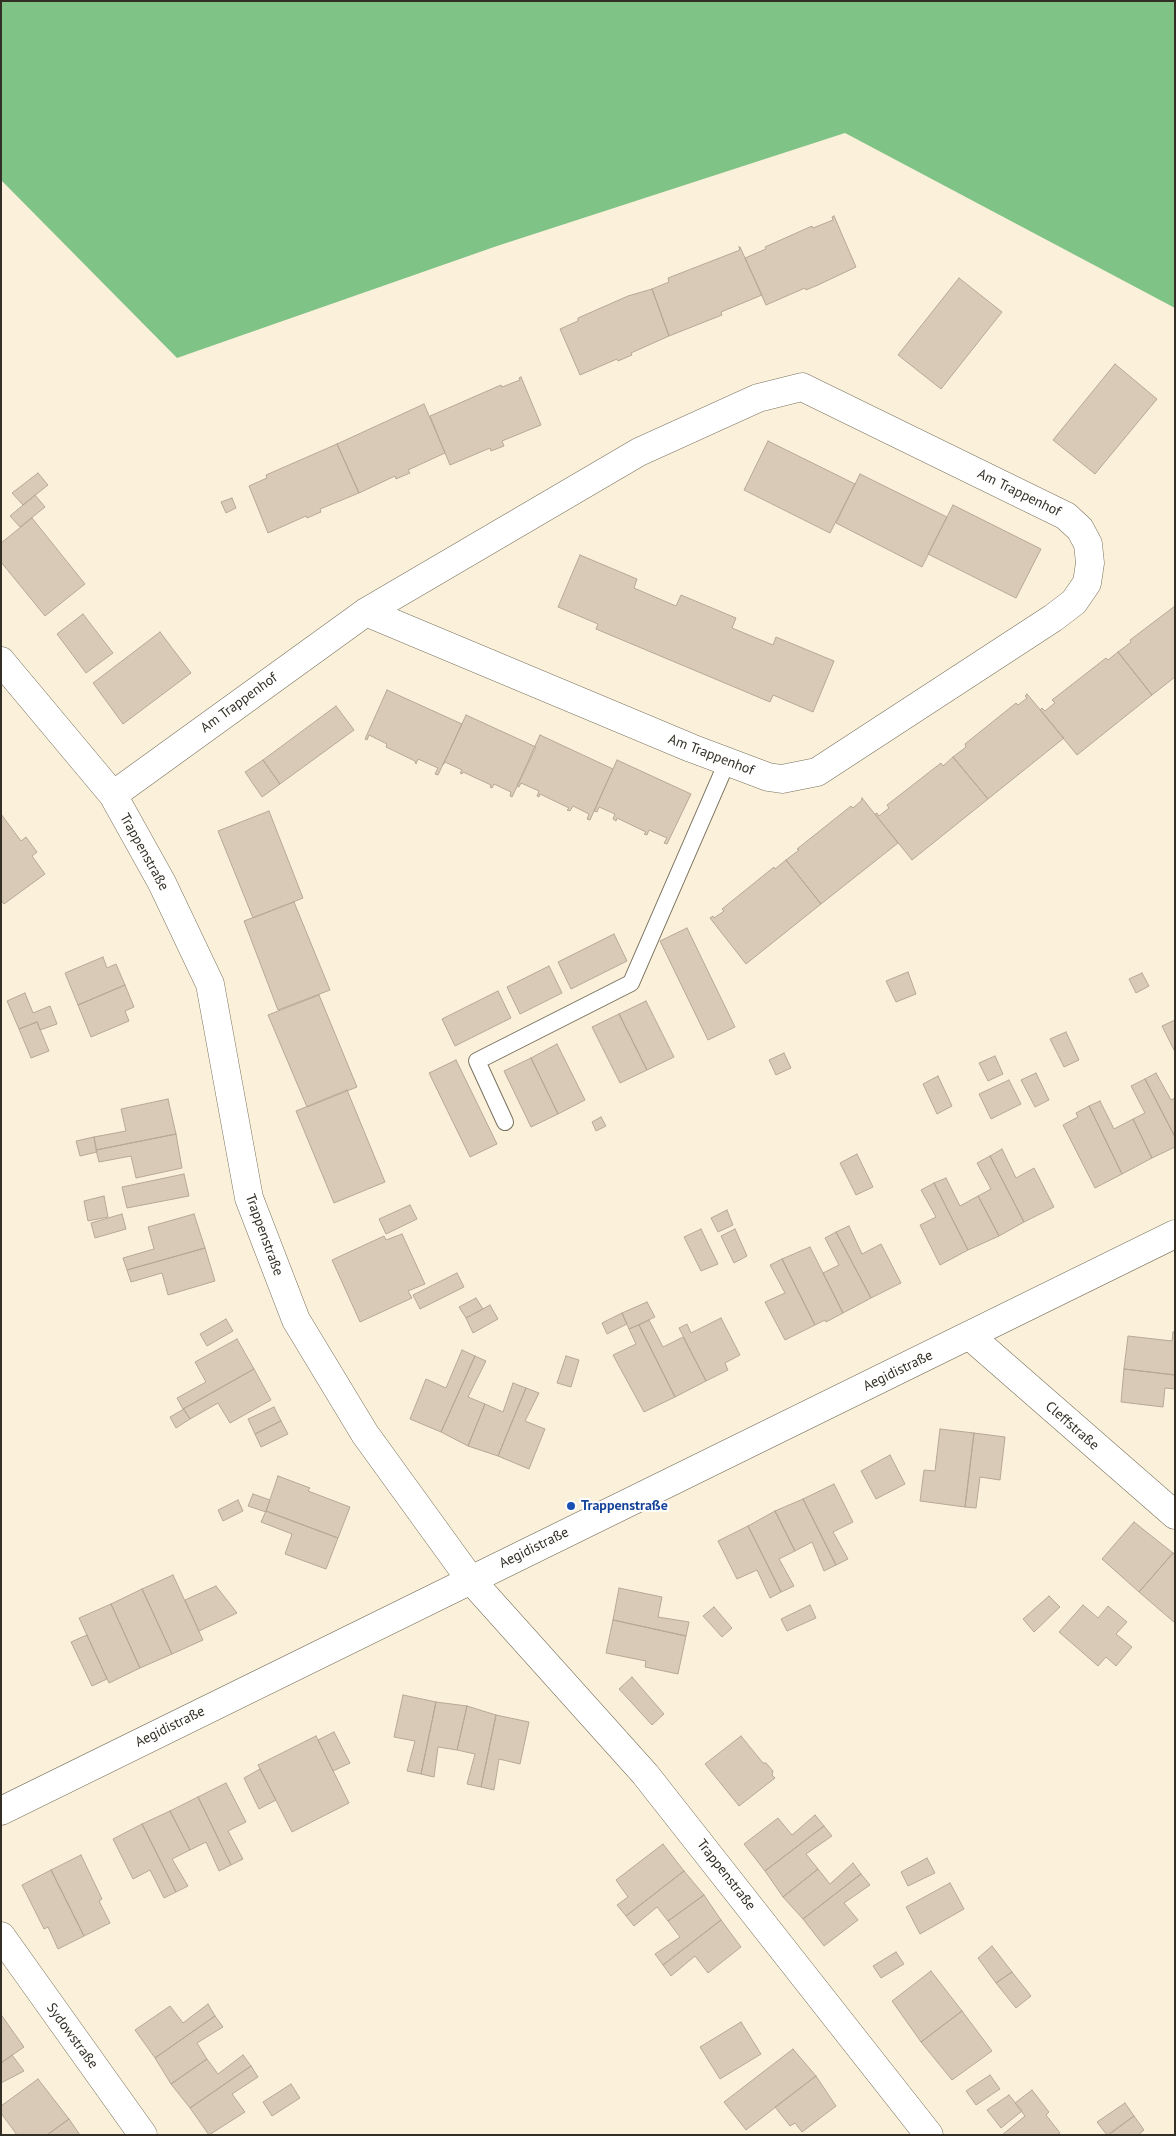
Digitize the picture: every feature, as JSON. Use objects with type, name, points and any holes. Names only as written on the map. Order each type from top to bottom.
[{"type":"street","name":"Am Trappenhof","points":[[113,795],[366,612],[639,452],[758,398],[802,387],[1066,516],[1080,529],[1088,544],[1090,563],[1087,583],[1074,602],[1045,623],[817,772],[782,779],[768,777],[727,762],[366,612]]},
{"type":"street","name":"Trappenstraße","points":[[1,661],[113,795],[162,883],[210,984],[249,1198],[296,1320],[366,1434],[470,1579],[645,1774],[929,2135]]},
{"type":"street","name":"Aegidistraße","points":[[1,1811],[1175,1234]]},
{"type":"street","name":"Cleffstraße","points":[[970,1336],[1175,1516]]},
{"type":"street","name":"Sydowstraße","points":[[1,1936],[143,2135]]},
{"type":"lane","points":[[505,1122],[478,1061],[631,983],[727,762]]},
{"type":"green space","points":[[1,1],[1175,1],[1175,308],[845,133],[497,246],[177,358],[1,180]]},
{"type":"building","points":[[834,216],[856,267],[818,285],[806,290],[805,288],[766,305],[745,258],[812,226],[813,228],[833,220],[832,217]]},
{"type":"building","points":[[739,247],[762,295],[721,312],[722,315],[669,336],[652,289],[669,282],[668,278],[740,250]]},
{"type":"building","points":[[959,278],[1002,312],[941,389],[898,355]]},
{"type":"building","points":[[652,289],[669,336],[631,353],[632,355],[618,361],[617,359],[580,375],[560,329],[578,321],[578,318],[628,296]]},
{"type":"building","points":[[1115,364],[1157,399],[1095,474],[1053,440]]},
{"type":"building","points":[[521,377],[541,425],[502,441],[504,446],[491,451],[490,448],[450,465],[430,416],[501,385],[502,387],[520,380],[519,378]]},
{"type":"building","points":[[424,404],[445,453],[408,470],[410,473],[396,479],[395,476],[359,493],[337,444]]},
{"type":"building","points":[[768,441],[855,484],[830,533],[744,490]]},
{"type":"building","points":[[337,444],[359,493],[320,509],[321,512],[307,518],[306,516],[268,533],[249,486],[267,478],[266,475]]},
{"type":"building","points":[[38,473],[48,485],[23,505],[12,493]]},
{"type":"building","points":[[860,474],[947,517],[922,567],[836,523]]},
{"type":"building","points":[[35,495],[45,507],[20,527],[10,516]]},
{"type":"building","points":[[232,498],[236,508],[226,513],[221,502]]},
{"type":"building","points":[[953,505],[1041,549],[1016,598],[928,554]]},
{"type":"building","points":[[32,518],[85,584],[45,616],[1,562],[1,543]]},
{"type":"building","points":[[580,555],[637,579],[634,588],[676,606],[681,595],[736,618],[732,628],[773,645],[776,637],[834,661],[813,712],[773,695],[770,702],[596,629],[598,624],[558,607]]},
{"type":"building","points":[[1175,606],[1175,677],[1152,695],[1118,652],[1131,642],[1130,640]]},
{"type":"building","points":[[83,614],[113,653],[86,673],[57,634]]},
{"type":"building","points":[[160,632],[191,673],[123,724],[93,683]]},
{"type":"building","points":[[1118,652],[1152,695],[1077,755],[1040,710],[1042,708],[1045,711],[1055,703],[1052,700],[1106,658],[1108,660]]},
{"type":"building","points":[[387,690],[462,724],[438,775],[435,774],[438,768],[418,759],[416,764],[415,761],[386,747],[387,744],[369,735],[367,740],[365,739]]},
{"type":"building","points":[[1027,694],[1064,738],[988,799],[953,757],[966,747],[965,744],[1016,703],[1018,705],[1027,698],[1025,696]]},
{"type":"building","points":[[336,706],[354,730],[280,784],[263,760]]},
{"type":"building","points":[[466,715],[536,747],[512,797],[510,796],[511,792],[494,784],[492,788],[490,787],[491,785],[463,772],[462,774],[460,773],[462,770],[445,762],[443,765]]},
{"type":"building","points":[[540,735],[613,769],[590,820],[587,819],[589,814],[573,806],[570,811],[567,810],[569,808],[540,794],[539,797],[537,796],[539,791],[521,783],[519,787],[517,786]]},
{"type":"building","points":[[953,757],[988,799],[912,860],[875,814],[877,813],[879,816],[889,808],[887,805],[941,763],[943,766]]},
{"type":"building","points":[[263,760],[280,784],[262,797],[245,772]]},
{"type":"building","points":[[617,760],[691,794],[667,844],[664,843],[667,838],[649,830],[647,835],[644,834],[646,832],[617,818],[616,821],[613,819],[615,814],[599,807],[597,812],[594,811]]},
{"type":"building","points":[[862,798],[898,843],[821,904],[786,860],[851,806],[853,808]]},
{"type":"building","points":[[269,811],[303,898],[253,918],[218,831]]},
{"type":"building","points":[[1,814],[21,841],[26,837],[37,852],[32,856],[45,874],[4,904],[1,900]]},
{"type":"building","points":[[786,860],[821,904],[746,964],[710,918],[713,916],[714,918],[724,911],[722,909],[774,867],[775,869]]},
{"type":"building","points":[[294,902],[330,990],[278,1010],[244,921]]},
{"type":"building","points":[[687,928],[735,1027],[708,1040],[660,941]]},
{"type":"building","points":[[614,934],[627,961],[571,989],[558,962]]},
{"type":"building","points":[[103,957],[107,968],[116,964],[125,985],[78,1005],[65,973]]},
{"type":"building","points":[[549,966],[562,993],[520,1014],[507,987]]},
{"type":"building","points":[[908,972],[916,994],[896,1002],[886,981]]},
{"type":"building","points":[[1142,973],[1149,986],[1136,993],[1129,979]]},
{"type":"building","points":[[125,985],[134,1007],[125,1011],[129,1021],[91,1037],[78,1005]]},
{"type":"building","points":[[498,991],[511,1018],[455,1046],[442,1019]]},
{"type":"building","points":[[25,993],[33,1013],[50,1006],[57,1024],[40,1030],[37,1022],[19,1029],[7,1001]]},
{"type":"building","points":[[319,995],[357,1087],[307,1107],[268,1015]]},
{"type":"building","points":[[646,1001],[674,1057],[647,1070],[619,1014]]},
{"type":"building","points":[[619,1014],[647,1070],[620,1083],[592,1027]]},
{"type":"building","points":[[1175,1020],[1175,1052],[1162,1026]]},
{"type":"building","points":[[37,1022],[49,1051],[31,1058],[19,1029]]},
{"type":"building","points":[[1066,1032],[1079,1060],[1064,1067],[1050,1039]]},
{"type":"building","points":[[557,1044],[585,1100],[558,1114],[531,1058]]},
{"type":"building","points":[[784,1053],[791,1068],[776,1075],[769,1060]]},
{"type":"building","points":[[995,1056],[1003,1074],[988,1081],[979,1063]]},
{"type":"building","points":[[531,1058],[558,1114],[531,1127],[504,1071]]},
{"type":"building","points":[[456,1060],[497,1144],[470,1157],[429,1073]]},
{"type":"building","points":[[1036,1073],[1049,1100],[1035,1107],[1021,1080]]},
{"type":"building","points":[[1156,1073],[1171,1100],[1175,1098],[1175,1137],[1145,1079]]},
{"type":"building","points":[[938,1076],[952,1106],[937,1114],[923,1084]]},
{"type":"building","points":[[1145,1079],[1175,1137],[1175,1147],[1152,1158],[1133,1119],[1145,1113],[1131,1086]]},
{"type":"building","points":[[1009,1080],[1021,1104],[991,1119],[979,1094]]},
{"type":"building","points":[[347,1090],[385,1182],[334,1203],[296,1111]]},
{"type":"building","points":[[168,1099],[176,1134],[96,1150],[94,1137],[126,1131],[121,1109]]},
{"type":"building","points":[[1100,1101],[1114,1129],[1133,1119],[1152,1158],[1122,1174],[1089,1106]]},
{"type":"building","points":[[1089,1106],[1122,1174],[1095,1188],[1063,1125],[1078,1117],[1076,1113]]},
{"type":"building","points":[[601,1117],[606,1126],[596,1131],[592,1122]]},
{"type":"building","points":[[176,1134],[182,1168],[136,1178],[131,1156],[99,1162],[96,1150]]},
{"type":"building","points":[[94,1137],[97,1152],[80,1156],[76,1141]]},
{"type":"building","points":[[1002,1149],[1016,1178],[1034,1168],[1054,1207],[1024,1222],[990,1156]]},
{"type":"building","points":[[857,1154],[873,1187],[856,1195],[840,1163]]},
{"type":"building","points":[[990,1156],[1024,1222],[999,1236],[978,1196],[991,1189],[977,1163]]},
{"type":"building","points":[[184,1174],[189,1196],[127,1208],[122,1187]]},
{"type":"building","points":[[946,1178],[960,1206],[978,1196],[999,1236],[968,1250],[934,1183]]},
{"type":"building","points":[[934,1183],[968,1250],[940,1265],[920,1225],[936,1217],[921,1190]]},
{"type":"building","points":[[104,1196],[108,1217],[88,1221],[84,1201]]},
{"type":"building","points":[[410,1205],[417,1219],[386,1234],[379,1219]]},
{"type":"building","points":[[727,1210],[733,1225],[718,1232],[711,1218]]},
{"type":"building","points":[[122,1214],[126,1229],[95,1238],[91,1223]]},
{"type":"building","points":[[194,1214],[205,1248],[127,1270],[123,1258],[154,1249],[148,1227]]},
{"type":"building","points":[[849,1226],[862,1254],[881,1244],[901,1283],[871,1298],[836,1232]]},
{"type":"building","points":[[701,1229],[718,1264],[701,1271],[684,1237]]},
{"type":"building","points":[[735,1229],[747,1256],[734,1263],[721,1236]]},
{"type":"building","points":[[836,1232],[871,1298],[843,1313],[823,1273],[839,1265],[825,1238]]},
{"type":"building","points":[[402,1234],[425,1284],[408,1291],[412,1298],[360,1322],[332,1260],[384,1236],[386,1240]]},
{"type":"building","points":[[810,1247],[843,1313],[826,1322],[825,1320],[815,1325],[782,1259]]},
{"type":"building","points":[[205,1248],[215,1281],[168,1295],[162,1273],[131,1282],[127,1270]]},
{"type":"building","points":[[782,1259],[815,1325],[785,1340],[765,1302],[785,1293],[770,1265]]},
{"type":"building","points":[[457,1273],[464,1287],[420,1309],[413,1295]]},
{"type":"building","points":[[476,1298],[483,1309],[466,1318],[459,1307]]},
{"type":"building","points":[[647,1302],[655,1317],[629,1329],[622,1313]]},
{"type":"building","points":[[490,1305],[498,1319],[473,1333],[466,1318]]},
{"type":"building","points":[[622,1313],[627,1324],[607,1334],[602,1323]]},
{"type":"building","points":[[721,1318],[740,1355],[725,1363],[728,1370],[706,1381],[679,1328],[687,1324],[691,1333]]},
{"type":"building","points":[[226,1319],[233,1331],[207,1346],[200,1334]]},
{"type":"building","points":[[649,1320],[663,1347],[683,1337],[706,1381],[675,1397],[639,1325]]},
{"type":"building","points":[[639,1325],[675,1397],[644,1412],[613,1355],[636,1344],[629,1329]]},
{"type":"building","points":[[1173,1332],[1175,1332],[1175,1375],[1124,1369],[1128,1336],[1172,1341]]},
{"type":"building","points":[[237,1339],[254,1369],[183,1409],[177,1398],[206,1382],[195,1362]]},
{"type":"building","points":[[462,1350],[475,1356],[441,1432],[410,1419],[426,1379],[446,1388]]},
{"type":"building","points":[[475,1356],[486,1361],[468,1397],[485,1404],[468,1446],[441,1432]]},
{"type":"building","points":[[566,1356],[579,1360],[571,1387],[557,1383]]},
{"type":"building","points":[[254,1369],[271,1400],[230,1423],[218,1403],[190,1419],[183,1409]]},
{"type":"building","points":[[1124,1369],[1175,1375],[1175,1389],[1165,1388],[1163,1407],[1121,1402]]},
{"type":"building","points":[[513,1383],[526,1388],[498,1456],[468,1446],[485,1404],[503,1412]]},
{"type":"building","points":[[526,1388],[539,1393],[525,1421],[545,1429],[529,1469],[498,1456]]},
{"type":"building","points":[[274,1407],[281,1421],[255,1434],[248,1419]]},
{"type":"building","points":[[184,1409],[190,1419],[176,1428],[170,1417]]},
{"type":"building","points":[[281,1421],[288,1434],[261,1447],[255,1434]]},
{"type":"building","points":[[940,1429],[974,1433],[965,1507],[920,1501],[924,1470],[935,1471]]},
{"type":"building","points":[[974,1433],[1005,1437],[1000,1480],[980,1477],[976,1508],[965,1507]]},
{"type":"building","points":[[890,1455],[905,1484],[876,1499],[861,1471]]},
{"type":"building","points":[[278,1476],[310,1488],[308,1491],[350,1507],[338,1538],[266,1511]]},
{"type":"building","points":[[834,1484],[853,1522],[833,1532],[848,1559],[836,1565],[803,1499]]},
{"type":"building","points":[[253,1494],[270,1500],[266,1512],[248,1506]]},
{"type":"building","points":[[803,1499],[836,1565],[824,1571],[812,1542],[795,1551],[775,1511]]},
{"type":"building","points":[[238,1500],[243,1511],[223,1521],[218,1510]]},
{"type":"building","points":[[266,1511],[338,1538],[326,1569],[285,1554],[292,1534],[261,1522]]},
{"type":"building","points":[[775,1511],[795,1551],[779,1559],[794,1586],[781,1592],[748,1526]]},
{"type":"building","points":[[1134,1522],[1173,1553],[1139,1592],[1102,1559]]},
{"type":"building","points":[[748,1526],[781,1592],[770,1598],[757,1570],[737,1579],[718,1541]]},
{"type":"building","points":[[1173,1553],[1175,1555],[1175,1623],[1139,1592]]},
{"type":"building","points":[[173,1575],[203,1640],[172,1654],[142,1589]]},
{"type":"building","points":[[216,1586],[237,1613],[199,1631],[185,1600]]},
{"type":"building","points":[[619,1588],[662,1597],[658,1617],[689,1622],[686,1636],[613,1620]]},
{"type":"building","points":[[142,1589],[172,1654],[140,1668],[111,1604]]},
{"type":"building","points":[[1049,1596],[1060,1607],[1034,1632],[1023,1619]]},
{"type":"building","points":[[111,1604],[140,1668],[109,1683],[79,1618]]},
{"type":"building","points":[[810,1605],[816,1618],[787,1631],[781,1619]]},
{"type":"building","points":[[1083,1605],[1098,1618],[1108,1606],[1127,1622],[1116,1634],[1132,1647],[1116,1666],[1106,1657],[1098,1666],[1059,1632]]},
{"type":"building","points":[[714,1607],[732,1628],[722,1637],[703,1616]]},
{"type":"building","points":[[613,1620],[686,1636],[678,1674],[645,1667],[646,1661],[606,1653]]},
{"type":"building","points":[[87,1635],[107,1679],[92,1686],[71,1642]]},
{"type":"building","points":[[632,1677],[664,1714],[652,1725],[619,1689]]},
{"type":"building","points":[[403,1695],[436,1702],[421,1774],[407,1771],[415,1741],[394,1737]]},
{"type":"building","points":[[436,1702],[467,1706],[457,1750],[438,1747],[434,1777],[421,1774]]},
{"type":"building","points":[[467,1706],[496,1715],[481,1787],[467,1784],[475,1754],[457,1750]]},
{"type":"building","points":[[496,1715],[529,1722],[520,1764],[499,1759],[494,1790],[481,1787]]},
{"type":"building","points":[[334,1732],[350,1763],[333,1771],[318,1740]]},
{"type":"building","points":[[316,1736],[349,1803],[292,1832],[258,1765]]},
{"type":"building","points":[[741,1736],[763,1763],[766,1763],[773,1771],[772,1775],[775,1778],[739,1806],[705,1764]]},
{"type":"building","points":[[260,1769],[276,1800],[259,1809],[244,1778]]},
{"type":"building","points":[[226,1783],[246,1822],[228,1831],[243,1859],[231,1865],[198,1797]]},
{"type":"building","points":[[198,1797],[231,1865],[219,1871],[206,1842],[190,1850],[170,1811]]},
{"type":"building","points":[[170,1811],[190,1850],[172,1859],[188,1886],[176,1892],[142,1824]]},
{"type":"building","points":[[815,1815],[824,1826],[765,1871],[744,1844],[778,1818],[792,1835]]},
{"type":"building","points":[[142,1824],[176,1892],[164,1898],[150,1870],[133,1879],[113,1839]]},
{"type":"building","points":[[824,1826],[832,1836],[806,1854],[818,1869],[783,1897],[765,1871]]},
{"type":"building","points":[[663,1844],[684,1871],[626,1916],[617,1905],[628,1897],[616,1880]]},
{"type":"building","points":[[81,1855],[102,1899],[99,1901],[110,1923],[84,1936],[51,1870]]},
{"type":"building","points":[[927,1858],[935,1873],[908,1886],[901,1872]]},
{"type":"building","points":[[853,1863],[861,1874],[803,1919],[783,1897],[818,1869],[830,1884]]},
{"type":"building","points":[[51,1870],[84,1936],[58,1949],[48,1927],[44,1929],[22,1885]]},
{"type":"building","points":[[684,1871],[704,1895],[668,1921],[657,1907],[634,1926],[626,1916]]},
{"type":"building","points":[[861,1874],[870,1885],[844,1903],[858,1920],[824,1946],[803,1919]]},
{"type":"building","points":[[950,1883],[964,1909],[920,1934],[906,1907]]},
{"type":"building","points":[[704,1895],[721,1920],[663,1965],[655,1954],[680,1937],[668,1921]]},
{"type":"building","points":[[721,1920],[741,1947],[708,1973],[695,1956],[671,1976],[663,1965]]},
{"type":"building","points":[[992,1946],[1012,1972],[996,1983],[978,1958]]},
{"type":"building","points":[[896,1952],[904,1964],[881,1978],[873,1966]]},
{"type":"building","points":[[931,1971],[962,2011],[921,2042],[892,2001]]},
{"type":"building","points":[[1012,1972],[1031,1996],[1016,2008],[996,1983]]},
{"type":"building","points":[[208,2004],[215,2016],[155,2058],[135,2030],[170,2006],[183,2023]]},
{"type":"building","points":[[962,2011],[992,2051],[952,2080],[921,2042]]},
{"type":"building","points":[[1,2016],[24,2047],[1,2063]]},
{"type":"building","points":[[215,2016],[223,2027],[197,2043],[207,2059],[171,2084],[155,2058]]},
{"type":"building","points":[[741,2022],[761,2054],[720,2079],[700,2047]]},
{"type":"building","points":[[793,2049],[816,2076],[746,2130],[724,2102]]},
{"type":"building","points":[[12,2055],[24,2071],[1,2083],[1,2063]]},
{"type":"building","points":[[243,2055],[251,2066],[190,2108],[171,2084],[207,2059],[218,2074]]},
{"type":"building","points":[[251,2066],[258,2077],[232,2094],[245,2112],[209,2135],[190,2108]]},
{"type":"building","points":[[990,2075],[1000,2089],[976,2105],[966,2091]]},
{"type":"building","points":[[816,2076],[836,2106],[802,2132],[795,2123],[790,2126],[775,2107]]},
{"type":"building","points":[[38,2079],[69,2119],[47,2135],[17,2135],[1,2113],[1,2106]]},
{"type":"building","points":[[291,2084],[300,2098],[272,2116],[263,2102]]},
{"type":"building","points":[[1032,2090],[1049,2112],[1046,2115],[1060,2133],[1057,2135],[1002,2135],[1025,2116],[1015,2103]]},
{"type":"building","points":[[1009,2095],[1022,2111],[1001,2128],[987,2110]]},
{"type":"building","points":[[1125,2103],[1134,2116],[1107,2135],[1097,2122]]},
{"type":"building","points":[[1134,2116],[1144,2130],[1138,2135],[1109,2135]]},
{"type":"building","points":[[69,2119],[80,2135],[47,2135]]},
{"type":"place","name":"Trappenstraße","points":[[571,1506]]}]
